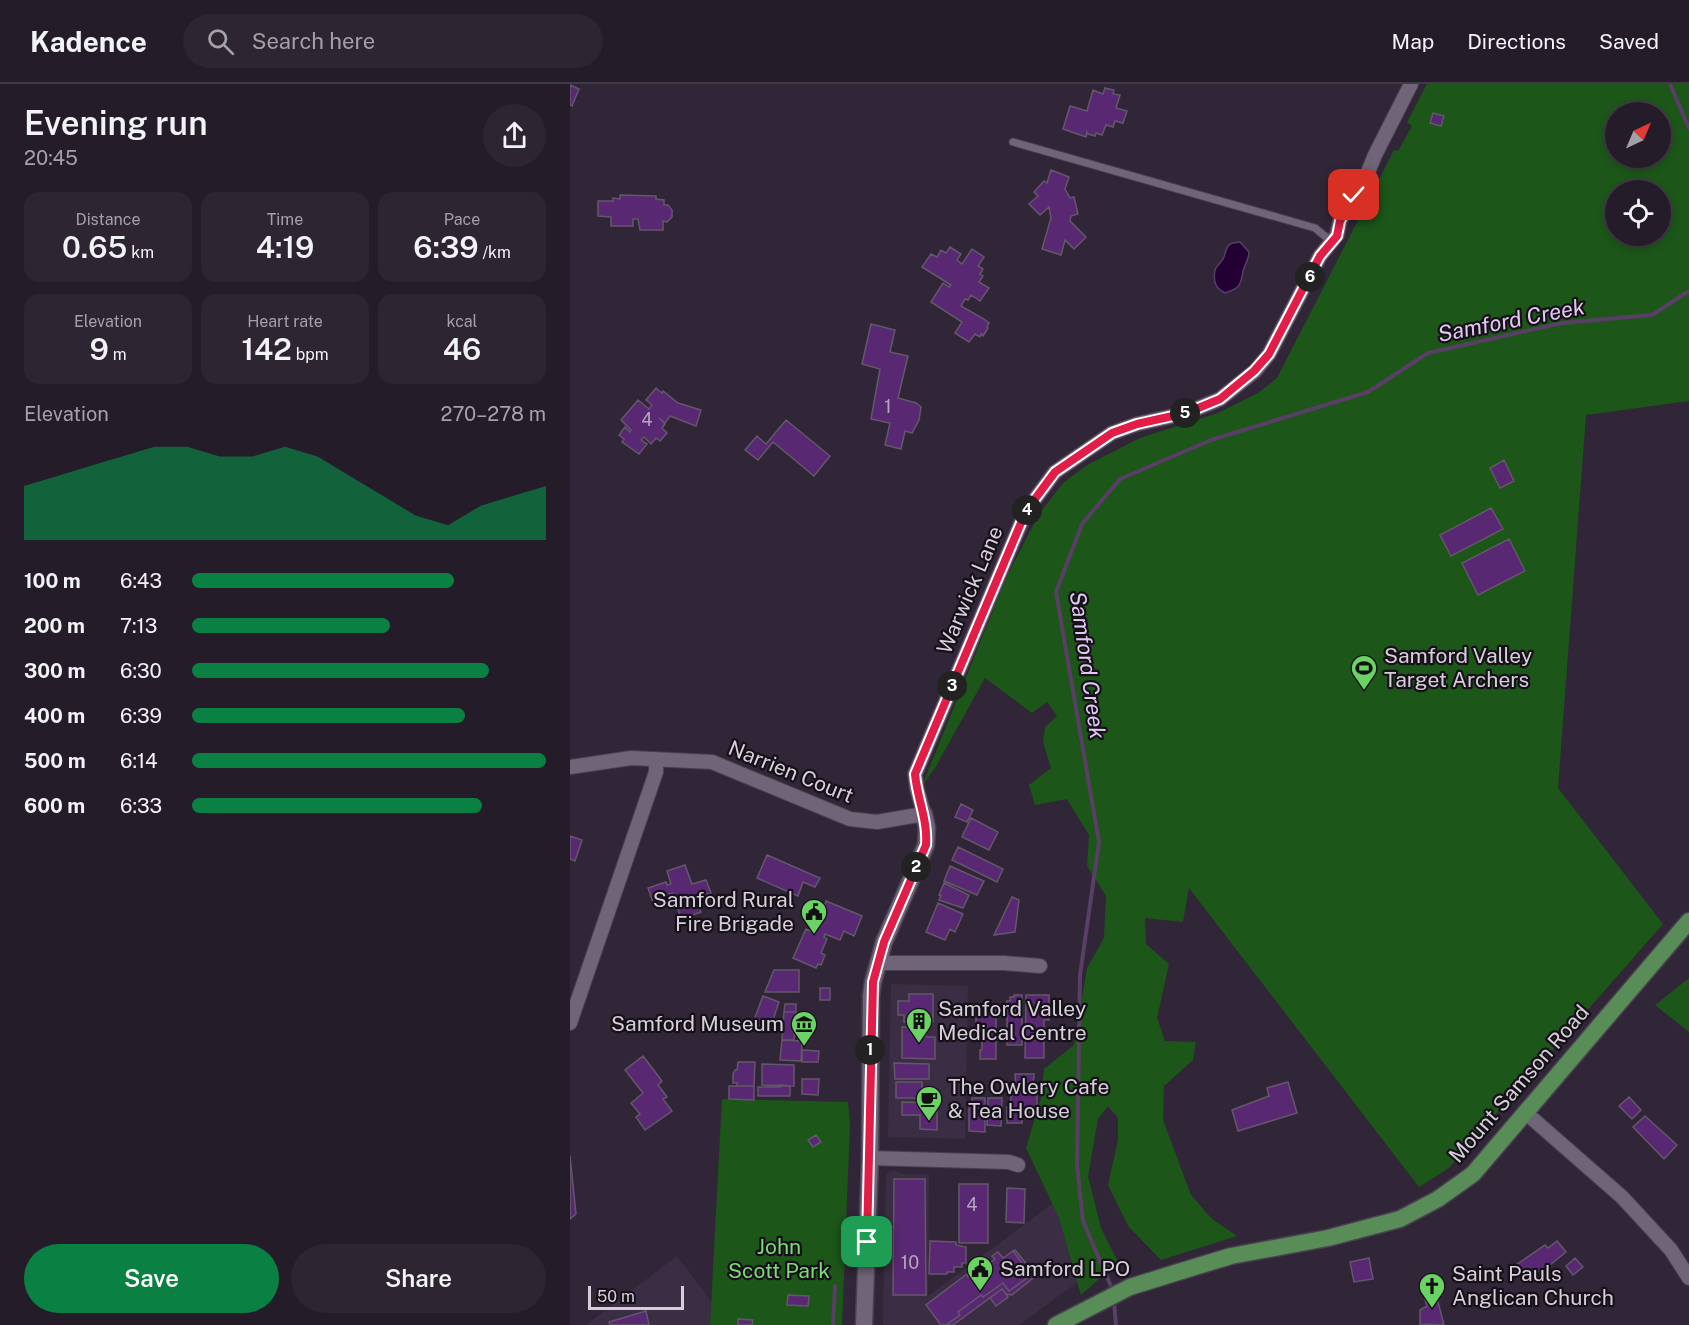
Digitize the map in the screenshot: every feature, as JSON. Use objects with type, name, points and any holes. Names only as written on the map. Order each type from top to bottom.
[{"type":"main road","name":"Mount Samson Road","points":[[1056,1325],[1130,1287],[1175,1272],[1231,1256],[1328,1238],[1400,1219],[1437,1199],[1473,1174],[1689,921]]},
{"type":"street","name":"Warwick Lane","points":[[924,813],[916,789],[915,774],[1026,511],[1055,472],[1112,433],[1137,424],[1186,413],[1220,399],[1254,371],[1269,354],[1320,256],[1337,236],[1340,221],[1366,177],[1411,84]]},
{"type":"street","name":"Narrien Court","points":[[570,766],[631,758],[712,762],[849,819],[877,822],[924,813]]},
{"type":"street","points":[[570,1023],[656,772],[656,759]]},
{"type":"street","points":[[864,1325],[870,1158],[871,996],[877,963],[884,942],[926,845],[927,828],[924,813]]},
{"type":"street","points":[[877,963],[1004,963],[1040,966]]},
{"type":"street","points":[[1526,1113],[1622,1197],[1671,1251],[1689,1278]]},
{"type":"street","points":[[870,1158],[1009,1162],[1018,1165]]},
{"type":"lane","points":[[1013,142],[1315,228],[1332,242]]},
{"type":"shaded area","points":[[1240,242],[1249,252],[1248,258],[1239,286],[1225,293],[1216,284],[1215,270],[1228,246]]},
{"type":"shaded area","points":[[891,984],[968,986],[965,1139],[888,1137]]},
{"type":"shaded area","points":[[894,1170],[903,1174],[929,1174],[928,1296],[1059,1199],[1097,1268],[1019,1325],[883,1325],[886,1174]]},
{"type":"shaded area","points":[[677,1256],[711,1301],[710,1325],[586,1325]]},
{"type":"green space","points":[[1427,84],[1689,84],[1689,401],[1586,415],[1558,788],[1663,924],[1449,1168],[1419,1187],[1189,888],[1183,922],[1145,918],[1146,944],[1169,964],[1157,1018],[1165,1041],[1196,1042],[1193,1060],[1164,1086],[1163,1120],[1191,1195],[1212,1219],[1237,1236],[1161,1260],[1128,1226],[1108,1185],[1118,1140],[1118,1118],[1108,1106],[1098,1119],[1088,1176],[1101,1228],[1118,1262],[1081,1295],[1059,1218],[1026,1148],[1041,1098],[1044,1069],[1074,1045],[1087,968],[1104,938],[1106,896],[1087,866],[1089,835],[1067,799],[1035,805],[1029,785],[1051,768],[1043,742],[1045,727],[1057,716],[1047,702],[1032,713],[985,678],[935,768],[922,786],[1007,576],[1039,514],[1063,483],[1087,465],[1140,438],[1218,413],[1258,393],[1277,378],[1394,150],[1398,151],[1412,126],[1407,122]]},
{"type":"green space","points":[[1689,978],[1689,1032],[1655,1005]]},
{"type":"green space","name":"John Scott Park","points":[[722,1099],[848,1102],[850,1124],[842,1325],[710,1325]]},
{"type":"building","points":[[570,85],[579,89],[572,106],[570,105]]},
{"type":"building","points":[[1105,88],[1114,90],[1113,94],[1120,95],[1116,108],[1127,111],[1123,123],[1115,121],[1113,127],[1106,125],[1102,135],[1096,133],[1095,136],[1087,132],[1086,137],[1063,129],[1070,106],[1087,111],[1093,90],[1103,94]]},
{"type":"building","points":[[1433,113],[1444,116],[1441,126],[1430,123]]},
{"type":"building","points":[[1051,170],[1069,177],[1065,189],[1070,198],[1074,197],[1078,214],[1071,216],[1070,221],[1086,237],[1074,249],[1065,240],[1061,255],[1042,249],[1051,218],[1049,207],[1040,215],[1029,204],[1038,196],[1034,192],[1044,181],[1047,183]]},
{"type":"building","points":[[620,195],[656,196],[656,199],[664,200],[664,205],[668,205],[672,210],[672,217],[667,222],[663,221],[663,230],[640,230],[638,219],[633,219],[633,226],[611,226],[611,217],[598,216],[598,201],[613,201],[613,198],[620,199]]},
{"type":"building","points":[[950,247],[961,254],[957,260],[962,264],[972,249],[984,257],[978,266],[983,269],[980,274],[983,276],[979,282],[989,288],[980,301],[971,295],[961,306],[989,323],[983,336],[975,334],[969,342],[955,333],[962,322],[931,302],[943,283],[949,287],[951,285],[922,267],[931,254],[937,257],[941,250],[946,253]]},
{"type":"building","points":[[871,324],[895,330],[890,352],[908,356],[898,398],[916,403],[921,407],[919,420],[912,433],[905,431],[901,449],[885,445],[890,423],[871,419],[880,369],[862,364]]},
{"type":"building","points":[[656,388],[678,403],[701,410],[696,426],[670,416],[665,423],[659,418],[665,424],[662,428],[667,433],[660,441],[656,438],[651,444],[644,437],[641,440],[647,444],[639,454],[622,442],[624,439],[619,435],[625,427],[630,432],[631,430],[621,420],[638,400],[649,409],[652,405],[646,400]]},
{"type":"building","points":[[786,420],[830,456],[814,476],[773,442],[758,460],[745,450],[757,436],[766,444]]},
{"type":"building","points":[[1504,460],[1514,481],[1500,488],[1490,468]]},
{"type":"building","points":[[1491,508],[1503,529],[1451,556],[1440,535]]},
{"type":"building","points":[[1509,539],[1525,571],[1478,595],[1462,563]]},
{"type":"building","points":[[961,804],[973,810],[967,822],[955,817]]},
{"type":"building","points":[[971,818],[998,832],[989,850],[962,837]]},
{"type":"building","points":[[570,836],[582,840],[575,861],[570,859]]},
{"type":"building","points":[[958,847],[1003,869],[997,882],[952,860]]},
{"type":"building","points":[[767,855],[820,878],[815,887],[803,882],[798,896],[757,878]]},
{"type":"building","points":[[685,865],[692,884],[706,880],[711,893],[696,898],[701,912],[681,919],[673,893],[669,894],[671,900],[654,905],[648,888],[666,882],[667,885],[671,884],[667,871]]},
{"type":"building","points":[[950,866],[984,881],[977,895],[944,881]]},
{"type":"building","points":[[944,883],[969,895],[963,908],[939,900]]},
{"type":"building","points":[[1012,897],[1019,900],[1015,932],[994,935]]},
{"type":"building","name":"Samford Rural Fire Brigade","points":[[826,901],[862,916],[854,936],[844,931],[840,940],[825,934],[824,937],[827,939],[821,953],[825,955],[821,965],[818,964],[816,968],[793,958],[806,929],[815,933]]},
{"type":"building","points":[[938,903],[963,914],[955,932],[950,929],[945,940],[926,932]]},
{"type":"building","points":[[774,970],[799,970],[799,992],[765,992]]},
{"type":"building","points":[[820,988],[830,988],[830,1000],[820,1000]]},
{"type":"building","points":[[909,994],[933,994],[933,1022],[904,1022],[904,1015],[898,1015],[898,1001],[909,1001]]},
{"type":"building","points":[[1022,995],[1022,1045],[1007,1045],[1007,1001],[1010,1001],[1010,997]]},
{"type":"building","points":[[1026,995],[1049,995],[1049,1020],[1044,1020],[1044,1058],[1025,1058]]},
{"type":"building","points":[[763,996],[779,1002],[770,1029],[753,1023]]},
{"type":"building","points":[[785,1004],[796,1004],[796,1012],[784,1012]]},
{"type":"building","points":[[976,1009],[996,1009],[996,1059],[980,1059],[982,1038],[976,1038]]},
{"type":"building","points":[[784,1012],[796,1012],[794,1040],[782,1040]]},
{"type":"building","name":"Samford Valley Medical Centre","points":[[902,1027],[926,1027],[926,1037],[935,1037],[935,1059],[902,1058]]},
{"type":"building","points":[[782,1040],[802,1041],[801,1061],[780,1060]]},
{"type":"building","points":[[802,1050],[819,1051],[818,1062],[802,1062]]},
{"type":"building","points":[[643,1056],[662,1081],[658,1085],[667,1097],[663,1099],[672,1111],[645,1130],[636,1117],[640,1114],[631,1103],[643,1093],[625,1070]]},
{"type":"building","points":[[738,1062],[755,1062],[754,1086],[737,1086],[737,1083],[733,1083],[733,1074],[737,1070]]},
{"type":"building","points":[[894,1063],[929,1064],[929,1079],[895,1079]]},
{"type":"building","points":[[762,1064],[794,1065],[794,1086],[762,1085]]},
{"type":"building","points":[[1015,1074],[1034,1074],[1033,1087],[1037,1088],[1037,1112],[1022,1112],[1022,1123],[1007,1123],[1007,1107],[1010,1107],[1012,1088],[1016,1088]]},
{"type":"building","points":[[802,1079],[819,1079],[818,1095],[802,1094]]},
{"type":"building","points":[[896,1082],[922,1082],[922,1098],[896,1098]]},
{"type":"building","points":[[1288,1082],[1297,1113],[1238,1131],[1232,1110],[1269,1096],[1267,1088]]},
{"type":"building","points":[[780,1085],[790,1086],[790,1096],[758,1096],[758,1087],[780,1087]]},
{"type":"building","points":[[729,1086],[754,1086],[754,1100],[729,1099]]},
{"type":"building","points":[[1629,1097],[1641,1110],[1632,1119],[1619,1106]]},
{"type":"building","points":[[972,1098],[985,1098],[985,1132],[969,1131],[969,1105],[972,1105]]},
{"type":"building","points":[[988,1098],[1002,1098],[1001,1126],[987,1125]]},
{"type":"building","name":"The Owlery Cafe & Tea House","points":[[902,1102],[937,1103],[937,1130],[920,1129],[920,1115],[902,1115]]},
{"type":"building","points":[[1645,1116],[1677,1145],[1664,1159],[1633,1127]]},
{"type":"building","points":[[816,1135],[821,1142],[813,1147],[808,1140]]},
{"type":"building","points":[[570,1156],[576,1214],[570,1219]]},
{"type":"building","points":[[894,1179],[925,1179],[926,1295],[893,1295]]},
{"type":"building","points":[[959,1184],[988,1184],[988,1243],[959,1243]]},
{"type":"building","points":[[1007,1188],[1025,1189],[1024,1223],[1006,1222]]},
{"type":"building","points":[[930,1241],[956,1242],[956,1245],[966,1247],[966,1263],[962,1263],[962,1267],[954,1267],[954,1272],[929,1274]]},
{"type":"building","points":[[1557,1241],[1566,1252],[1540,1273],[1539,1270],[1528,1279],[1516,1265],[1545,1245],[1548,1248]]},
{"type":"building","points":[[1015,1250],[1034,1273],[1033,1278],[1012,1295],[1006,1294],[1002,1289],[953,1325],[946,1325],[960,1315],[958,1312],[981,1295],[983,1297],[1003,1283],[1009,1291],[1031,1275],[1013,1251]]},
{"type":"building","points":[[1013,1251],[1031,1275],[1009,1291],[1003,1283],[983,1297],[981,1295],[958,1312],[960,1315],[946,1325],[941,1325],[926,1305],[967,1274],[968,1277],[972,1274],[971,1272],[978,1266],[981,1269],[995,1259],[992,1256],[998,1252],[1003,1258]]},
{"type":"building","points":[[1369,1258],[1373,1279],[1354,1282],[1350,1262]]},
{"type":"building","points":[[1575,1258],[1583,1267],[1573,1275],[1566,1266]]},
{"type":"building","points":[[1002,1289],[1008,1297],[996,1306],[990,1298]]},
{"type":"building","name":"Saint Pauls Anglican Church","points":[[1436,1294],[1444,1325],[1420,1324],[1420,1310],[1427,1306],[1424,1296]]},
{"type":"building","points":[[788,1295],[809,1296],[808,1306],[787,1305]]},
{"type":"building","points":[[646,1311],[649,1325],[610,1325],[609,1322]]},
{"type":"building","points":[[738,1319],[753,1320],[752,1325],[738,1325]]},
{"type":"waterway","name":"Samford Creek","points":[[1670,84],[1689,128]]},
{"type":"waterway","name":"Samford Creek","points":[[1113,1291],[1083,1221],[1077,1165],[1080,975],[1099,842],[1056,592],[1082,524],[1120,479],[1211,440],[1368,392],[1428,353],[1562,323],[1652,315],[1689,291]]},
{"type":"waterway","points":[[833,1325],[835,1286]]},
{"type":"waterway","name":"Samford Creek","points":[[1114,1302],[1116,1325]]},
{"type":"place","name":"Samford Valley Target Archers","points":[[1364,691]]},
{"type":"place","name":"Samford Rural Fire Brigade","points":[[814,935]]},
{"type":"place","name":"Samford Valley Medical Centre","points":[[919,1044]]},
{"type":"place","name":"Samford Museum","points":[[804,1047]]},
{"type":"place","name":"The Owlery Cafe & Tea House","points":[[929,1122]]},
{"type":"place","name":"Samford LPO","points":[[980,1292]]},
{"type":"place","name":"Saint Pauls Anglican Church","points":[[1432,1309]]},
{"type":"route","points":[[867,1242],[871,996],[877,963],[884,942],[926,845],[927,828],[916,789],[915,774],[1026,511],[1055,472],[1112,433],[1137,424],[1186,413],[1220,399],[1254,371],[1269,354],[1320,256],[1337,236],[1340,221],[1354,195]]}]
